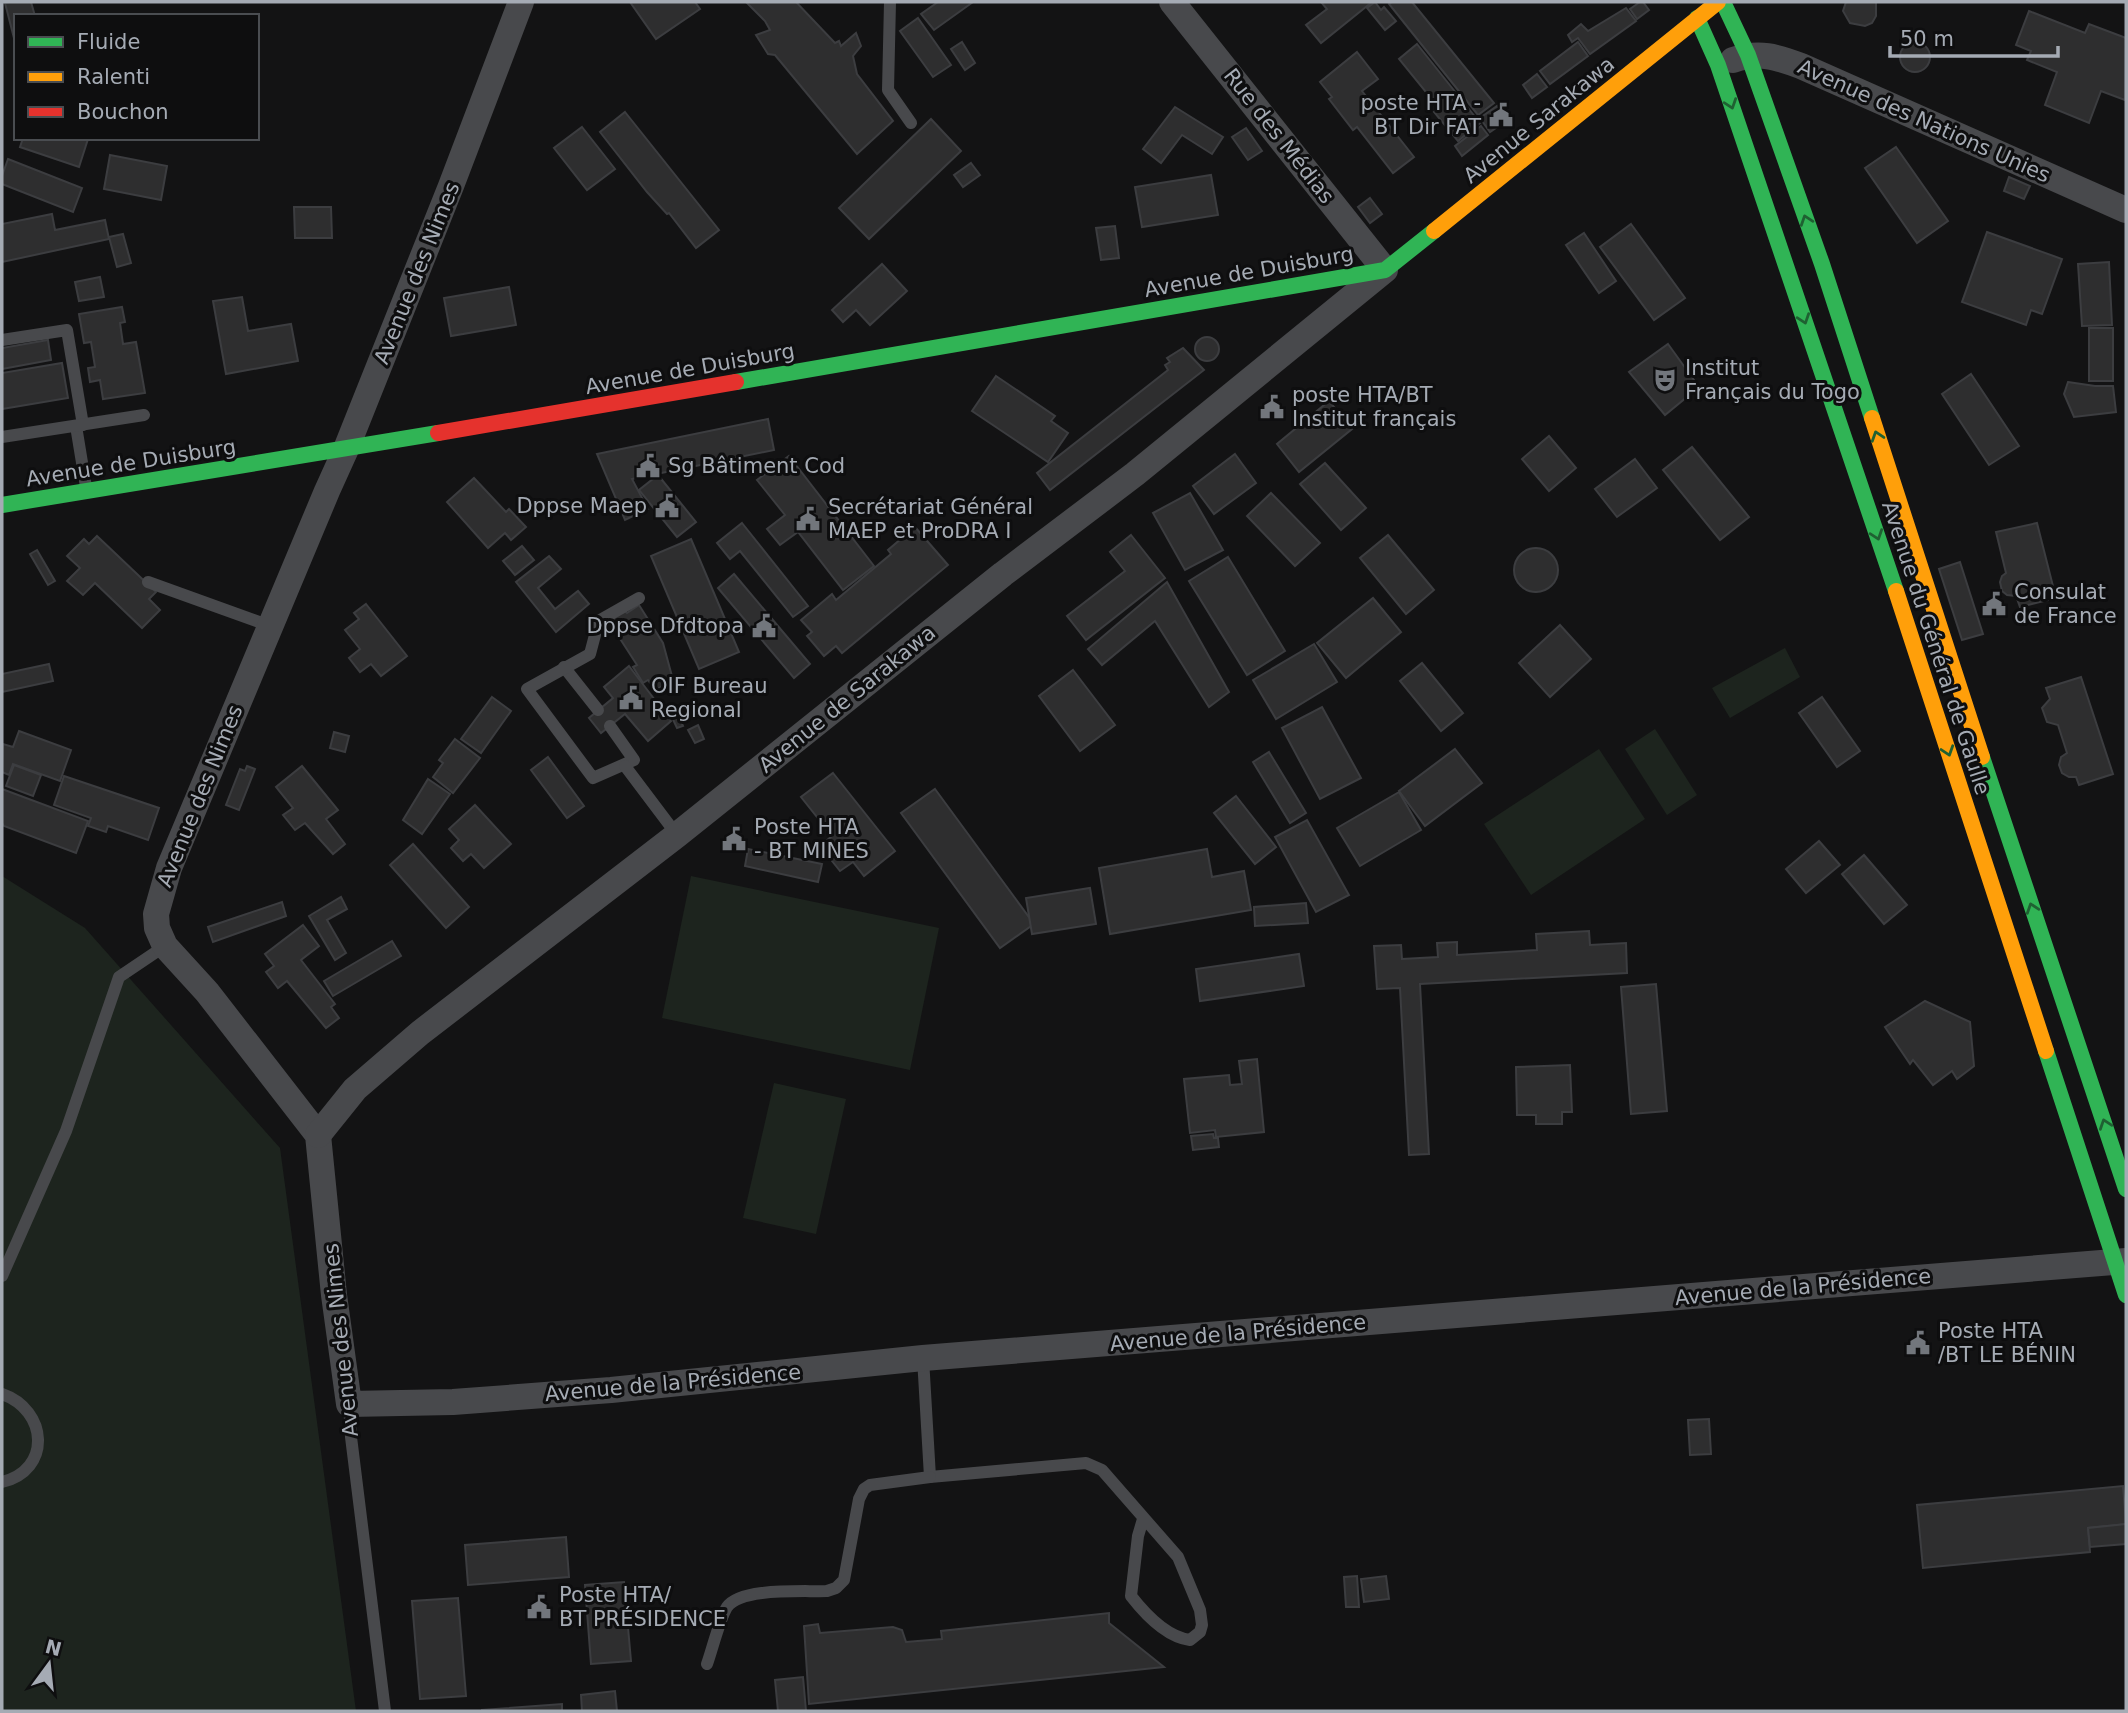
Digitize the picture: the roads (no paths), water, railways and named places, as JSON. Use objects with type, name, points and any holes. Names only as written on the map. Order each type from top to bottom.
[{"type":"street","name":"Avenue des Nimes","points":[[349,1404],[334,1296],[318,1135],[207,992],[165,946],[157,928],[156,914],[169,868],[346,449],[521,2]]},
{"type":"street","name":"Rue des Médias","points":[[1172,2],[1385,270]]},
{"type":"street","name":"Avenue Sarakawa","points":[[1385,270],[1718,2]]},
{"type":"street","name":"Avenue du Général de Gaulle","points":[[1723,2],[1748,55],[1822,264],[1938,625],[2126,1189]]},
{"type":"street","name":"Avenue du Général de Gaulle","points":[[1697,18],[1718,65],[1892,579],[2121,1262],[2126,1294]]},
{"type":"street","name":"Avenue des Nations Unies","points":[[1718,65],[1748,55],[1771,55],[2126,210]]},
{"type":"street","name":"Avenue de Duisburg","points":[[4,501],[86,491],[346,449],[1385,270]]},
{"type":"street","name":"Avenue de Sarakawa","points":[[318,1135],[355,1088],[419,1033],[677,835],[1003,574],[1135,474],[1385,270]]},
{"type":"street","points":[[1892,579],[1920,567]]},
{"type":"street","points":[[1910,636],[1938,625]]},
{"type":"street","name":"Avenue de la Présidence","points":[[349,1404],[506,1398],[923,1358],[2121,1262]]},
{"type":"lane","points":[[890,2],[888,90],[911,123]]},
{"type":"lane","points":[[2,340],[67,330],[86,491]]},
{"type":"lane","points":[[2,438],[144,415]]},
{"type":"lane","points":[[148,582],[270,626]]},
{"type":"lane","points":[[610,726],[634,760],[593,778],[527,689],[590,654],[595,622],[639,598]]},
{"type":"lane","points":[[564,667],[598,710]]},
{"type":"lane","points":[[625,766],[677,835]]},
{"type":"lane","points":[[2,1276],[66,1131],[119,977],[165,946]]},
{"type":"lane","points":[[923,1358],[930,1477]]},
{"type":"lane","points":[[2,1394],[14,1398],[32,1416],[38,1441],[36,1454],[29,1465],[21,1474],[2,1482]]},
{"type":"lane","name":"Avenue des Nimes","points":[[349,1404],[385,1711]]},
{"type":"lane","points":[[707,1664],[727,1607],[738,1599],[754,1594],[827,1591],[836,1588],[844,1580],[859,1499],[864,1489],[870,1485],[1086,1463],[1102,1470],[1178,1558],[1200,1610],[1200,1632],[1190,1640],[1178,1638],[1142,1611],[1131,1596],[1138,1536],[1143,1519]]},
{"type":"place","name":"poste HTA - BT Dir FAT","points":[[1501,115]]},
{"type":"place","name":"Institut Français du Togo","points":[[1665,380]]},
{"type":"place","name":"poste HTA/BT Institut français","points":[[1272,407]]},
{"type":"place","name":"Sg Bâtiment Cod","points":[[648,466]]},
{"type":"place","name":"Dppse Maep","points":[[667,506]]},
{"type":"place","name":"Secrétariat Général MAEP et ProDRA I","points":[[808,519]]},
{"type":"place","name":"Consulat de France","points":[[1994,604]]},
{"type":"place","name":"Dppse Dfdtopa","points":[[764,626]]},
{"type":"place","name":"OIF Bureau Regional","points":[[631,698]]},
{"type":"place","name":"Poste HTA - BT MINES","points":[[734,839]]},
{"type":"place","name":"Poste HTA /BT LE BÉNIN","points":[[1918,1343]]},
{"type":"place","name":"Poste HTA/ BT PRÉSIDENCE","points":[[539,1607]]}]
